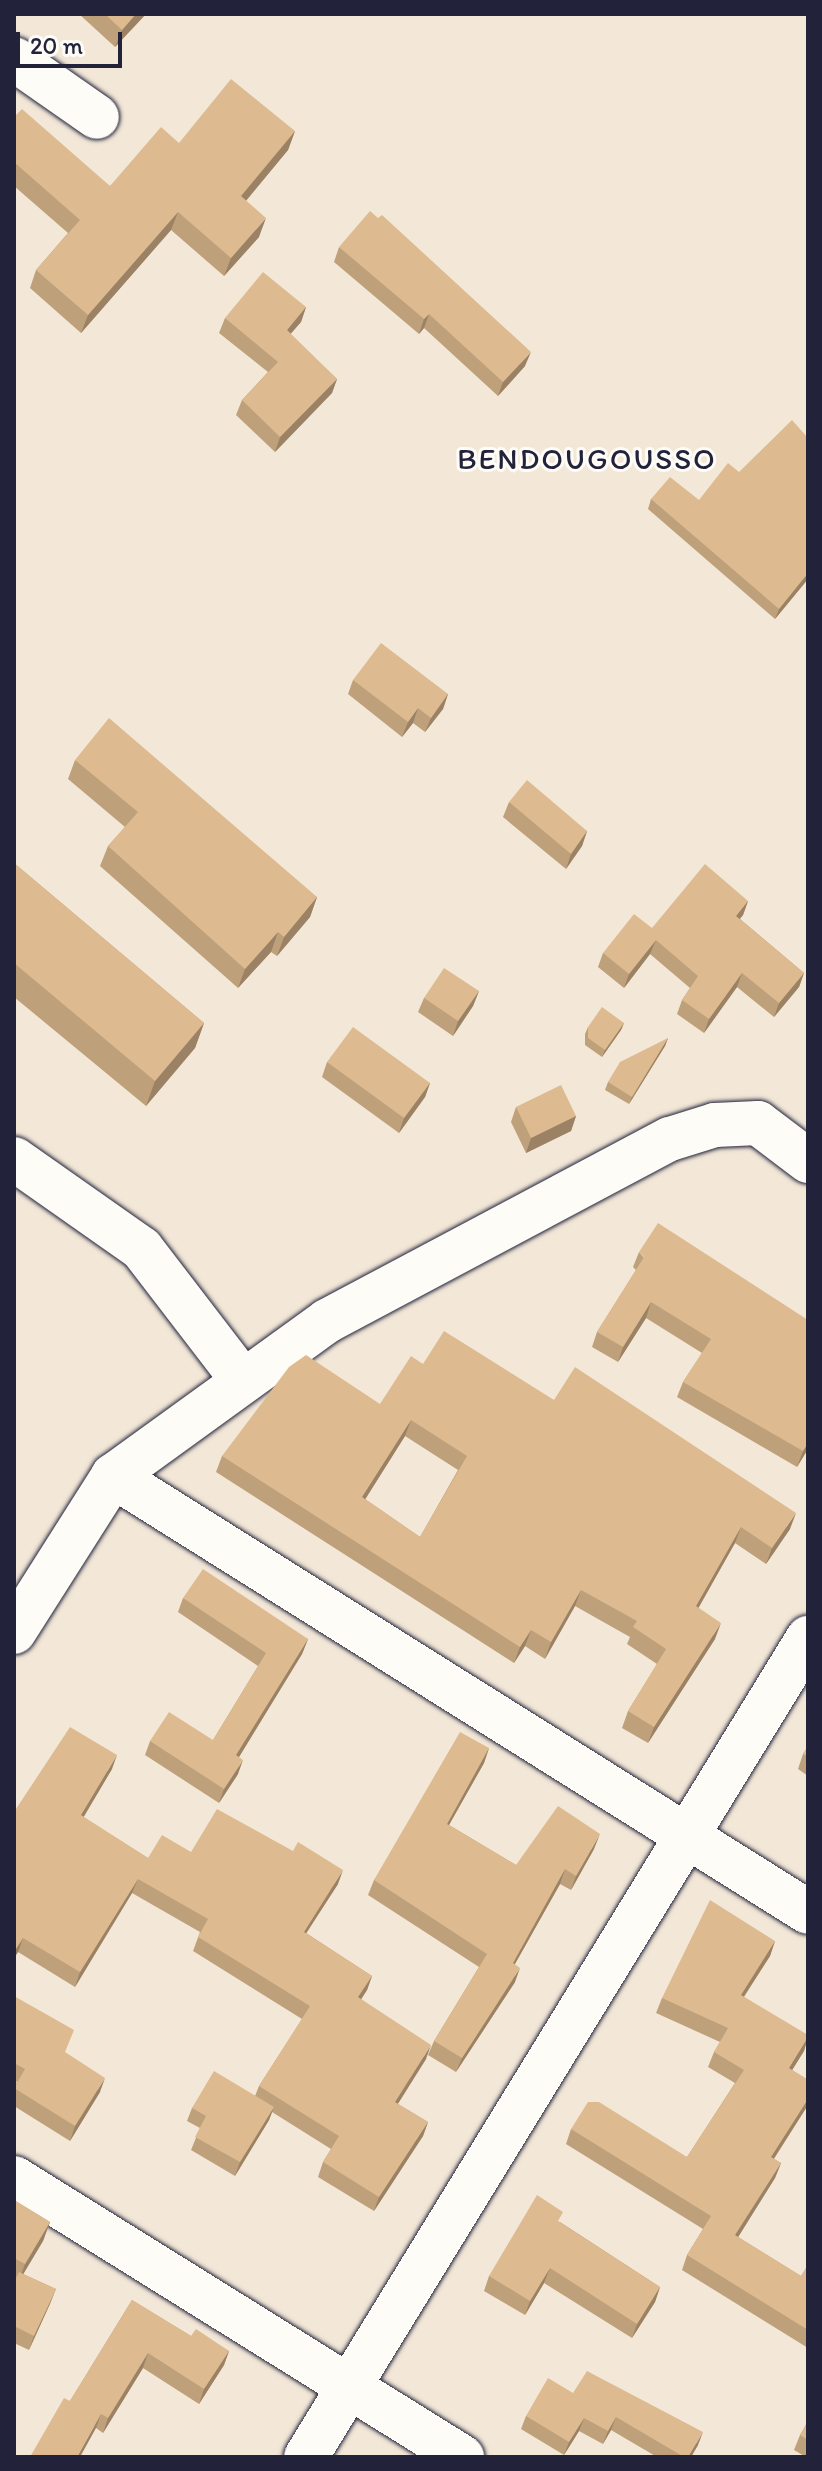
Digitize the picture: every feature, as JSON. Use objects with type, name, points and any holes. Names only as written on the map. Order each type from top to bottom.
[{"type":"street","points":[[14,59],[97,117]]},
{"type":"street","points":[[14,1632],[113,1476],[241,1378],[327,1321],[670,1139],[715,1125],[758,1123],[808,1161]]},
{"type":"street","points":[[14,1159],[142,1249],[241,1378]]},
{"type":"street","points":[[113,1476],[685,1838],[808,1912]]},
{"type":"street","points":[[306,2457],[808,1638]]},
{"type":"street","points":[[14,2178],[462,2457]]},
{"type":"building","points":[[105,14],[136,14],[122,30]]},
{"type":"building","points":[[231,79],[295,131],[241,196],[266,218],[231,258],[178,212],[88,315],[36,270],[80,220],[14,162],[14,117],[22,109],[110,186],[161,127],[179,143]]},
{"type":"building","points":[[370,211],[378,218],[382,215],[531,352],[503,382],[429,314],[424,319],[339,247]]},
{"type":"building","points":[[263,272],[306,307],[287,330],[337,379],[280,437],[242,400],[278,362],[225,318]]},
{"type":"building","points":[[792,420],[808,438],[808,573],[779,609],[651,499],[670,477],[699,500],[728,463],[739,472]]},
{"type":"building","points":[[381,643],[448,694],[431,718],[418,708],[408,722],[353,680]]},
{"type":"building","points":[[109,718],[317,897],[284,937],[278,932],[245,969],[108,846],[138,812],[75,760]]},
{"type":"building","points":[[527,780],[587,831],[571,854],[509,802]]},
{"type":"building","points":[[14,863],[204,1023],[155,1081],[14,963]]},
{"type":"building","points":[[705,864],[748,901],[736,916],[804,973],[779,1003],[742,973],[709,1019],[682,1000],[698,976],[656,940],[629,974],[603,953],[634,914],[652,928]]},
{"type":"building","points":[[444,968],[479,991],[458,1021],[424,998]]},
{"type":"building","points":[[602,1007],[624,1023],[605,1050],[588,1038],[588,1027]]},
{"type":"building","points":[[353,1027],[430,1083],[404,1118],[327,1062]]},
{"type":"building","points":[[668,1038],[632,1097],[608,1082],[620,1062]]},
{"type":"building","points":[[561,1085],[576,1116],[531,1138],[516,1107]]},
{"type":"building","points":[[658,1223],[808,1320],[808,1443],[803,1451],[683,1382],[711,1339],[651,1302],[623,1347],[597,1332],[644,1257],[639,1252]]},
{"type":"building","points":[[444,1331],[554,1400],[575,1367],[796,1513],[772,1548],[741,1527],[696,1606],[721,1623],[654,1727],[628,1711],[666,1649],[633,1627],[637,1621],[581,1590],[551,1642],[531,1630],[520,1647],[222,1456],[289,1367],[306,1355],[380,1404],[411,1356],[423,1364]],"holes":[[[411,1420],[467,1456],[420,1537],[362,1497]]]},
{"type":"building","points":[[203,1569],[308,1639],[236,1755],[243,1760],[224,1789],[150,1741],[169,1712],[213,1740],[266,1653],[183,1598]]},
{"type":"building","points":[[70,1727],[117,1755],[81,1815],[148,1858],[162,1835],[191,1852],[217,1809],[293,1851],[298,1842],[343,1870],[304,1932],[372,1976],[358,1997],[431,2045],[395,2102],[428,2122],[379,2197],[323,2162],[339,2136],[259,2086],[310,2006],[198,1937],[208,1919],[138,1879],[80,1972],[23,1938],[14,1952],[14,1812]]},
{"type":"building","points":[[460,1732],[489,1748],[447,1824],[516,1865],[558,1806],[600,1834],[576,1876],[565,1869],[513,1963],[520,1968],[462,2058],[434,2041],[487,1954],[374,1880]]},
{"type":"building","points":[[710,1900],[775,1941],[741,1995],[808,2035],[789,2068],[808,2080],[808,2099],[771,2157],[781,2163],[735,2235],[801,2276],[808,2265],[808,2330],[687,2255],[711,2216],[571,2129],[588,2102],[599,2102],[687,2157],[744,2070],[714,2052],[728,2028],[662,1998]]},
{"type":"building","points":[[14,1996],[74,2030],[65,2052],[105,2078],[75,2126],[14,2088],[25,2069],[14,2063]]},
{"type":"building","points":[[214,2071],[274,2107],[240,2162],[195,2137],[206,2116],[192,2108]]},
{"type":"building","points":[[537,2195],[563,2212],[558,2221],[660,2287],[637,2324],[550,2268],[530,2301],[489,2276]]},
{"type":"building","points":[[14,2200],[50,2222],[25,2264],[14,2258]]},
{"type":"building","points":[[19,2272],[56,2289],[34,2336],[14,2326],[14,2282]]},
{"type":"building","points":[[132,2300],[191,2336],[196,2329],[229,2351],[204,2389],[148,2353],[108,2418],[101,2414],[77,2457],[30,2457],[64,2398],[70,2401]]},
{"type":"building","points":[[587,2371],[703,2432],[688,2457],[616,2417],[608,2431],[584,2418],[569,2442],[526,2416],[548,2378],[573,2393]]},
{"type":"building","points":[[808,2421],[808,2440],[800,2435]]},
{"type":"district","name":"BENDOUGOUSSO","points":[[587,459]]}]
